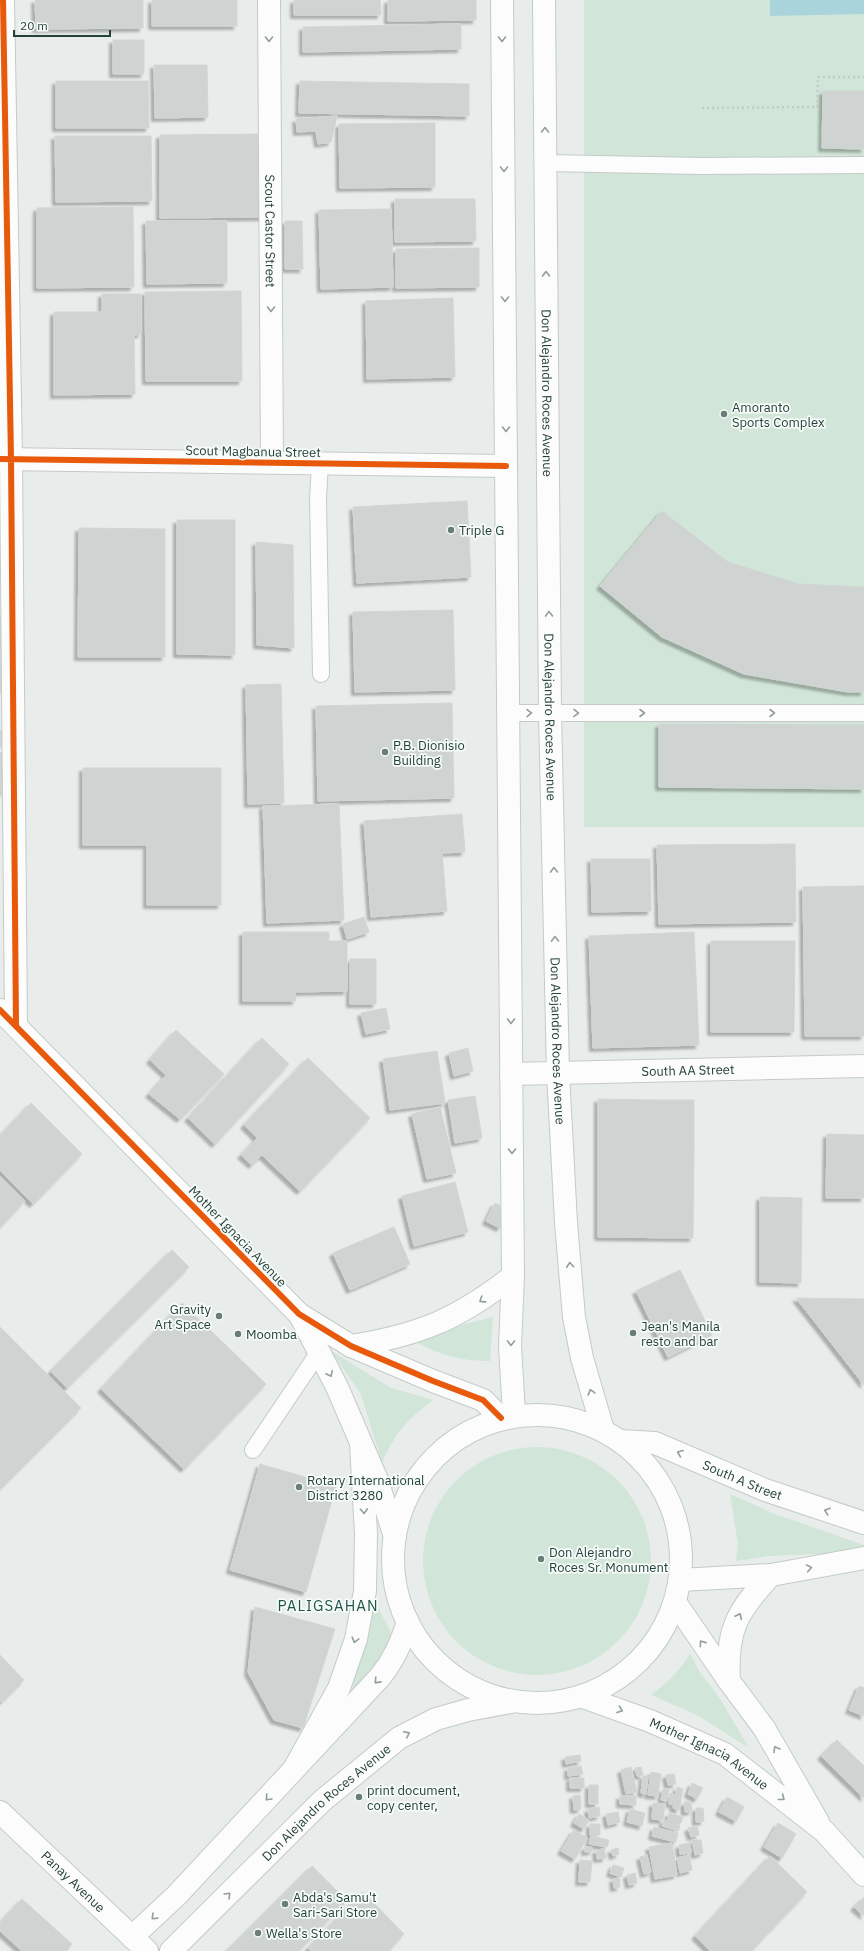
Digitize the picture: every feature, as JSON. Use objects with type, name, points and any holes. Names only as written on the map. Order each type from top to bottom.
[{"type":"street","points":[[3,0],[5,459],[16,1025]]},
{"type":"street","name":"Scout Castor Street","points":[[269,0],[272,462]]},
{"type":"street","points":[[502,0],[513,1276],[508,1417]]},
{"type":"street","name":"Don Alejandro Roces Avenue","points":[[544,0],[550,713],[558,1073],[566,1223],[574,1317],[582,1358],[611,1436]]},
{"type":"street","name":"Scout Magbanua Street","points":[[5,459],[506,466]]},
{"type":"street","name":"Mother Ignacia Avenue","points":[[0,1010],[299,1314],[351,1346],[433,1381],[483,1400],[508,1417]]},
{"type":"street","name":"South AA Street","points":[[511,1074],[864,1066]]},
{"type":"street","points":[[351,1346],[387,1340],[421,1330],[454,1316],[485,1298],[513,1276]]},
{"type":"street","name":"Mother Ignacia Avenue","points":[[299,1314],[337,1387],[377,1480],[395,1538]]},
{"type":"street","points":[[544,1414],[564,1417],[611,1436],[639,1456],[665,1493],[674,1513],[680,1535],[682,1558],[680,1580],[675,1602],[665,1628],[650,1651],[630,1671],[608,1686],[583,1697],[556,1703],[534,1704],[511,1702],[490,1696],[469,1687],[450,1675],[433,1660],[419,1642],[408,1622],[398,1595],[394,1574],[395,1538],[399,1516],[407,1497],[418,1478],[431,1461],[464,1434],[508,1417],[544,1414]]},
{"type":"street","name":"South A Street","points":[[611,1436],[655,1443],[765,1490],[864,1523]]},
{"type":"street","points":[[294,1769],[339,1688],[356,1639],[365,1584],[366,1534],[361,1444]]},
{"type":"street","points":[[680,1580],[771,1575],[864,1558]]},
{"type":"street","points":[[729,1681],[728,1659],[731,1636],[738,1615],[751,1596],[771,1575]]},
{"type":"street","name":"Mother Ignacia Avenue","points":[[675,1602],[729,1681],[764,1728],[824,1831]]},
{"type":"street","points":[[139,1944],[176,1896],[391,1664],[401,1644],[408,1622]]},
{"type":"street","name":"Mother Ignacia Avenue","points":[[583,1697],[650,1721],[725,1754],[824,1831],[864,1875]]},
{"type":"street","name":"Don Alejandro Roces Avenue","points":[[171,1951],[322,1801],[399,1738],[436,1719],[468,1710],[511,1702]]},
{"type":"street","name":"Panay Avenue","points":[[0,1812],[139,1944]]},
{"type":"lane","points":[[545,162],[702,166],[864,165]]},
{"type":"lane","points":[[320,464],[318,499],[321,674]]},
{"type":"lane","points":[[508,713],[864,713]]},
{"type":"lane","points":[[253,1450],[319,1352]]},
{"type":"path","points":[[702,108],[817,107],[818,77],[864,77]]},
{"type":"green space","name":"Amoranto Sports Complex","points":[[584,0],[864,0],[864,827],[584,827]]},
{"type":"green space","points":[[493,1317],[490,1361],[468,1360],[448,1356],[419,1344],[409,1338]]},
{"type":"green space","points":[[330,1350],[391,1388],[434,1400],[409,1420],[403,1427],[392,1443],[382,1463],[361,1394]]},
{"type":"green space","points":[[537,1447],[570,1452],[591,1461],[609,1473],[625,1489],[637,1507],[646,1528],[651,1561],[646,1594],[637,1615],[625,1633],[609,1649],[591,1661],[570,1670],[537,1675],[504,1670],[483,1661],[465,1649],[449,1633],[437,1615],[428,1594],[423,1561],[428,1528],[437,1507],[449,1489],[465,1473],[483,1461],[504,1452]]},
{"type":"green space","points":[[730,1494],[775,1514],[864,1545],[864,1552],[770,1556],[736,1561],[738,1544]]},
{"type":"green space","points":[[376,1603],[392,1635],[376,1665],[351,1694]]},
{"type":"green space","points":[[690,1653],[699,1671],[719,1697],[749,1748],[697,1715],[651,1695],[673,1676]]},
{"type":"water","points":[[770,0],[864,0],[864,14],[770,16]]},
{"type":"building","points":[[35,0],[143,0],[143,28],[36,29]]},
{"type":"building","points":[[152,0],[237,0],[237,26],[152,26]]},
{"type":"building","points":[[294,0],[380,0],[381,15],[294,15]]},
{"type":"building","points":[[388,0],[476,0],[476,20],[388,21]]},
{"type":"building","points":[[461,24],[461,49],[303,52],[303,27]]},
{"type":"building","points":[[113,40],[144,40],[144,74],[113,74]]},
{"type":"building","points":[[154,65],[207,65],[208,117],[155,118]]},
{"type":"building","points":[[56,81],[148,81],[149,128],[56,128]]},
{"type":"building","points":[[300,81],[469,84],[469,116],[299,113]]},
{"type":"building","points":[[823,91],[864,91],[864,149],[822,148]]},
{"type":"building","points":[[337,116],[331,142],[318,144],[316,131],[297,132],[296,119]]},
{"type":"building","points":[[435,123],[435,187],[340,188],[339,124]]},
{"type":"building","points":[[264,134],[265,217],[160,218],[160,135]]},
{"type":"building","points":[[55,136],[151,136],[152,201],[56,202]]},
{"type":"building","points":[[395,199],[475,199],[476,241],[395,242]]},
{"type":"building","points":[[133,207],[134,287],[37,288],[37,208]]},
{"type":"building","points":[[391,209],[393,287],[321,289],[319,210]]},
{"type":"building","points":[[146,221],[227,221],[227,283],[147,284]]},
{"type":"building","points":[[285,221],[302,221],[303,269],[285,269]]},
{"type":"building","points":[[479,248],[479,287],[396,288],[396,249]]},
{"type":"building","points":[[241,291],[242,381],[146,381],[145,292]]},
{"type":"building","points":[[102,294],[141,294],[141,334],[134,335],[135,394],[54,395],[54,312],[102,312]]},
{"type":"building","points":[[453,298],[455,377],[367,379],[366,301]]},
{"type":"building","points":[[467,501],[471,577],[357,583],[353,507]]},
{"type":"building","points":[[662,511],[728,562],[799,584],[864,587],[864,692],[848,692],[744,674],[662,637],[600,586]]},
{"type":"building","points":[[177,520],[235,520],[235,655],[177,654]]},
{"type":"building","points":[[79,528],[165,529],[165,657],[78,657]]},
{"type":"building","points":[[256,542],[293,545],[294,648],[257,645]]},
{"type":"building","points":[[453,610],[455,690],[355,692],[353,612]]},
{"type":"building","points":[[0,616],[2,618],[4,688],[0,692]]},
{"type":"building","points":[[281,684],[284,803],[248,804],[246,685]]},
{"type":"building","name":"P.B. Dionisio Building","points":[[452,703],[454,798],[318,801],[316,706]]},
{"type":"building","points":[[659,724],[864,725],[864,789],[659,787]]},
{"type":"building","points":[[0,730],[8,738],[0,746]]},
{"type":"building","points":[[0,752],[11,763],[2,771],[13,782],[0,795]]},
{"type":"building","points":[[83,768],[221,768],[221,905],[147,905],[147,845],[83,845]]},
{"type":"building","points":[[339,804],[344,920],[267,923],[263,806]]},
{"type":"building","points":[[462,814],[465,852],[442,853],[447,911],[371,917],[364,821]]},
{"type":"building","points":[[795,844],[796,922],[659,924],[657,845]]},
{"type":"building","points":[[591,859],[650,859],[651,911],[592,912]]},
{"type":"building","points":[[864,886],[864,1036],[805,1036],[803,887]]},
{"type":"building","points":[[364,917],[369,932],[347,939],[343,924]]},
{"type":"building","points":[[243,932],[329,932],[329,941],[347,941],[347,991],[295,992],[296,1001],[243,1001]]},
{"type":"building","points":[[694,932],[699,1045],[593,1048],[589,936]]},
{"type":"building","points":[[711,941],[795,941],[794,1032],[711,1032]]},
{"type":"building","points":[[350,959],[376,959],[376,1004],[350,1004]]},
{"type":"building","points":[[386,1008],[390,1029],[366,1034],[361,1013]]},
{"type":"building","points":[[176,1030],[224,1074],[180,1119],[149,1094],[166,1075],[150,1060]]},
{"type":"building","points":[[262,1038],[289,1064],[215,1144],[188,1118]]},
{"type":"building","points":[[468,1048],[473,1071],[454,1076],[449,1053]]},
{"type":"building","points":[[437,1051],[445,1103],[390,1110],[383,1059]]},
{"type":"building","points":[[308,1058],[370,1118],[300,1191],[262,1155],[252,1165],[241,1155],[257,1138],[244,1125]]},
{"type":"building","points":[[475,1096],[482,1138],[455,1143],[448,1100]]},
{"type":"building","points":[[598,1099],[654,1100],[653,1149],[694,1149],[693,1238],[598,1237]]},
{"type":"building","points":[[654,1100],[694,1100],[694,1149],[653,1149]]},
{"type":"building","points":[[31,1103],[82,1154],[33,1204],[0,1170],[0,1136]]},
{"type":"building","points":[[440,1107],[456,1173],[427,1179],[412,1114]]},
{"type":"building","points":[[827,1134],[864,1135],[864,1198],[826,1198]]},
{"type":"building","points":[[0,1176],[25,1201],[0,1227]]},
{"type":"building","points":[[455,1182],[468,1232],[414,1246],[402,1196]]},
{"type":"building","points":[[760,1197],[802,1198],[801,1283],[760,1282]]},
{"type":"building","points":[[495,1203],[510,1211],[500,1228],[486,1221]]},
{"type":"building","points":[[394,1227],[410,1264],[350,1290],[333,1253]]},
{"type":"building","points":[[172,1250],[189,1267],[67,1388],[51,1371]]},
{"type":"building","points":[[680,1270],[712,1335],[668,1357],[636,1291]]},
{"type":"building","points":[[796,1298],[864,1299],[864,1385]]},
{"type":"building","points":[[182,1303],[266,1384],[184,1469],[101,1389]]},
{"type":"building","points":[[0,1327],[81,1408],[0,1489]]},
{"type":"building","points":[[260,1464],[336,1486],[306,1592],[230,1570]]},
{"type":"building","points":[[255,1607],[335,1629],[303,1728],[274,1720],[248,1672]]},
{"type":"building","points":[[0,1655],[24,1680],[2,1702],[0,1701]]},
{"type":"building","points":[[859,1686],[864,1688],[864,1716],[849,1710]]},
{"type":"building","points":[[837,1740],[864,1766],[864,1798],[821,1756]]},
{"type":"building","points":[[580,1755],[581,1761],[566,1764],[565,1757]]},
{"type":"building","points":[[581,1766],[583,1774],[568,1776],[568,1768]]},
{"type":"building","points":[[631,1767],[637,1792],[626,1794],[621,1770]]},
{"type":"building","points":[[641,1767],[643,1775],[637,1776],[635,1768]]},
{"type":"building","points":[[651,1772],[661,1774],[658,1796],[648,1795]]},
{"type":"building","points":[[674,1774],[676,1784],[668,1785],[666,1775]]},
{"type":"building","points":[[643,1776],[648,1776],[646,1794],[641,1793]]},
{"type":"building","points":[[570,1778],[584,1778],[584,1788],[570,1788]]},
{"type":"building","points":[[692,1783],[703,1788],[697,1799],[688,1794]]},
{"type":"building","points":[[589,1785],[598,1785],[598,1804],[589,1804]]},
{"type":"building","points":[[677,1787],[683,1789],[679,1810],[673,1808]]},
{"type":"building","points":[[663,1789],[669,1789],[667,1801],[661,1800]]},
{"type":"building","points":[[670,1793],[674,1794],[673,1804],[669,1804]]},
{"type":"building","points":[[580,1795],[581,1809],[574,1810],[573,1796]]},
{"type":"building","points":[[620,1796],[636,1796],[636,1805],[620,1804]]},
{"type":"building","points":[[727,1797],[744,1807],[736,1821],[719,1812]]},
{"type":"building","points":[[684,1802],[691,1802],[692,1811],[685,1812]]},
{"type":"building","points":[[653,1803],[665,1804],[663,1820],[652,1819]]},
{"type":"building","points":[[599,1807],[600,1816],[589,1818],[588,1809]]},
{"type":"building","points":[[696,1808],[703,1808],[704,1821],[696,1822]]},
{"type":"building","points":[[630,1809],[645,1813],[642,1826],[627,1822]]},
{"type":"building","points":[[618,1812],[620,1822],[608,1825],[606,1814]]},
{"type":"building","points":[[669,1813],[683,1817],[681,1823],[668,1820]]},
{"type":"building","points":[[579,1814],[589,1820],[584,1829],[574,1823]]},
{"type":"building","points":[[664,1820],[680,1825],[678,1831],[662,1826]]},
{"type":"building","points":[[778,1823],[796,1834],[782,1858],[764,1847]]},
{"type":"building","points":[[590,1824],[600,1824],[600,1835],[590,1835]]},
{"type":"building","points":[[697,1826],[699,1835],[691,1837],[688,1828]]},
{"type":"building","points":[[654,1827],[678,1833],[676,1842],[652,1836]]},
{"type":"building","points":[[574,1830],[587,1838],[575,1859],[561,1851]]},
{"type":"building","points":[[591,1836],[609,1840],[607,1847],[589,1844]]},
{"type":"building","points":[[692,1840],[701,1840],[703,1853],[695,1855]]},
{"type":"building","points":[[672,1843],[677,1875],[655,1879],[649,1847]]},
{"type":"building","points":[[690,1843],[691,1853],[680,1854],[679,1845]]},
{"type":"building","points":[[585,1847],[592,1847],[593,1851],[585,1852]]},
{"type":"building","points":[[618,1848],[619,1854],[613,1856],[611,1850]]},
{"type":"building","points":[[604,1849],[606,1858],[597,1859],[596,1850]]},
{"type":"building","points":[[647,1855],[651,1872],[644,1874],[640,1857]]},
{"type":"building","points":[[689,1855],[692,1870],[680,1873],[677,1858]]},
{"type":"building","points":[[770,1856],[807,1892],[751,1951],[710,1951],[695,1936]]},
{"type":"building","points":[[580,1860],[592,1861],[590,1882],[579,1882]]},
{"type":"building","points":[[613,1865],[624,1868],[621,1877],[610,1873]]},
{"type":"building","points":[[312,1866],[347,1901],[298,1951],[227,1951]]},
{"type":"building","points":[[635,1873],[637,1883],[629,1885],[627,1875]]},
{"type":"building","points":[[619,1878],[620,1887],[614,1888],[613,1879]]},
{"type":"building","points":[[363,1892],[404,1934],[388,1951],[311,1951],[308,1948]]},
{"type":"building","points":[[864,1897],[864,1916],[854,1907]]},
{"type":"building","points":[[22,1899],[72,1944],[66,1951],[22,1951],[0,1931],[0,1923]]},
{"type":"cycle path","points":[[3,0],[11,459],[16,1025]]},
{"type":"cycle path","points":[[0,459],[506,466]]},
{"type":"cycle path","points":[[0,1010],[299,1314],[351,1346],[433,1381],[483,1400],[501,1418]]},
{"type":"place","name":"Amoranto Sports Complex","points":[[724,414]]},
{"type":"place","name":"Triple G","points":[[451,530]]},
{"type":"place","name":"P.B. Dionisio Building","points":[[385,752]]},
{"type":"place","name":"Gravity Art Space","points":[[219,1316]]},
{"type":"place","name":"Jean's Manila resto and bar","points":[[633,1333]]},
{"type":"place","name":"Moomba","points":[[238,1334]]},
{"type":"place","name":"Rotary International District 3280","points":[[299,1487]]},
{"type":"place","name":"Don Alejandro Roces Sr. Monument","points":[[541,1559]]},
{"type":"place","name":"print document, copy center,","points":[[359,1797]]},
{"type":"place","name":"Abda's Samu't Sari-Sari Store","points":[[285,1904]]},
{"type":"place","name":"Wella's Store","points":[[258,1933]]},
{"type":"district","name":"PALIGSAHAN","points":[[328,1606]]}]
